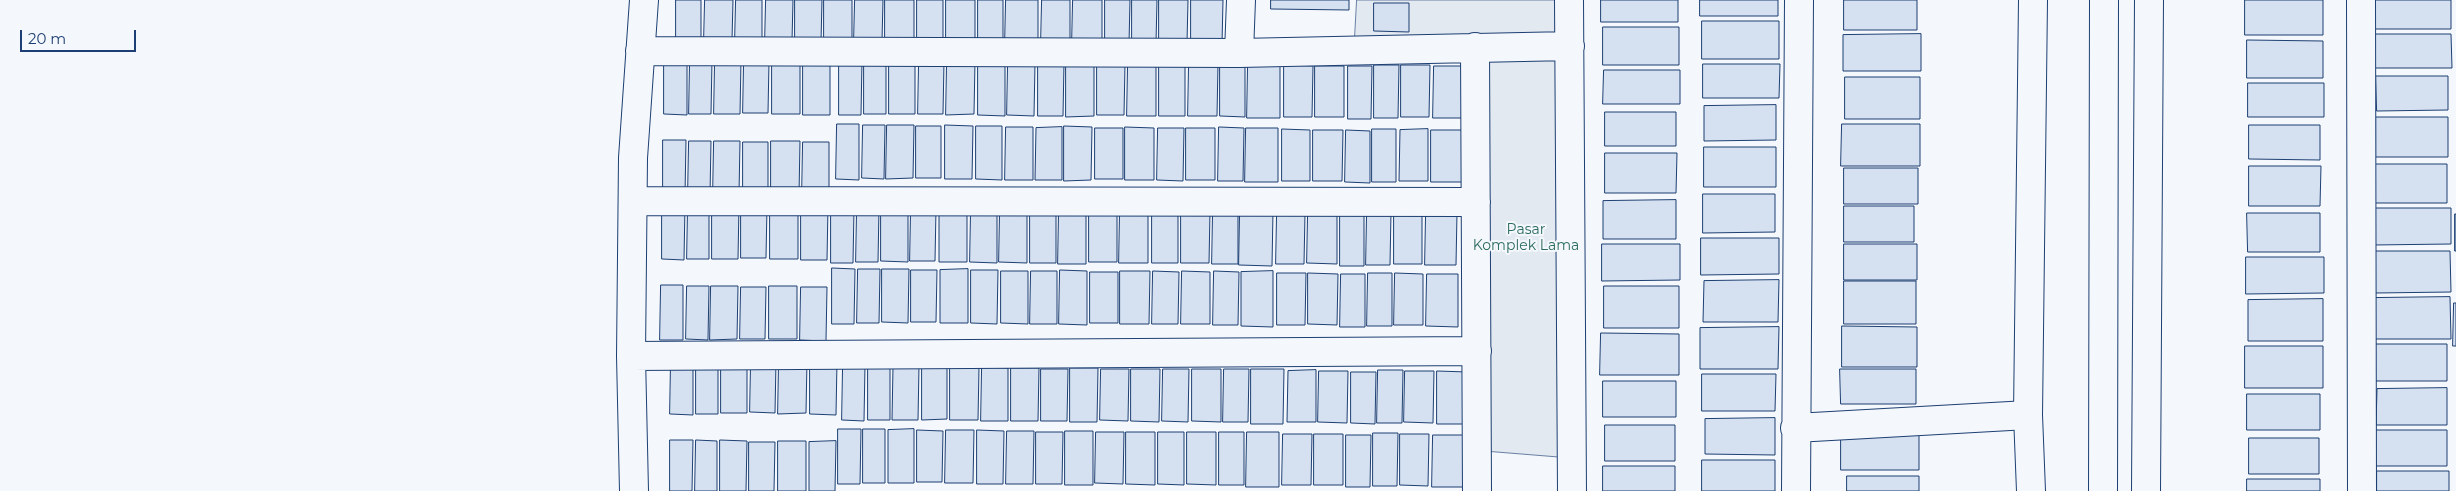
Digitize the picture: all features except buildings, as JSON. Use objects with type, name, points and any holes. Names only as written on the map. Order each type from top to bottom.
[{"type":"street","points":[[634,491],[631,356],[633,158],[644,0]]},
{"type":"street","points":[[1239,53],[1241,0]]},
{"type":"street","points":[[1570,0],[1572,491]]},
{"type":"street","points":[[1796,491],[1799,0]]},
{"type":"street","points":[[2031,491],[2028,415],[2033,0]]},
{"type":"street","points":[[2103,491],[2104,0]]},
{"type":"street","points":[[2146,491],[2149,0]]},
{"type":"street","points":[[2361,0],[2362,491]]},
{"type":"street","points":[[640,51],[1239,53],[1570,46]]},
{"type":"street","points":[[1475,47],[1478,491]]},
{"type":"street","points":[[634,201],[1476,202]]},
{"type":"street","points":[[631,356],[1477,351]]},
{"type":"street","points":[[1795,428],[2028,415]]},
{"type":"green space","points":[[1357,0],[1559,0],[1559,40],[1355,37]]},
{"type":"green space","name":"Pasar Komplek Lama","points":[[1479,49],[1570,53],[1571,458],[1484,451]]}]
